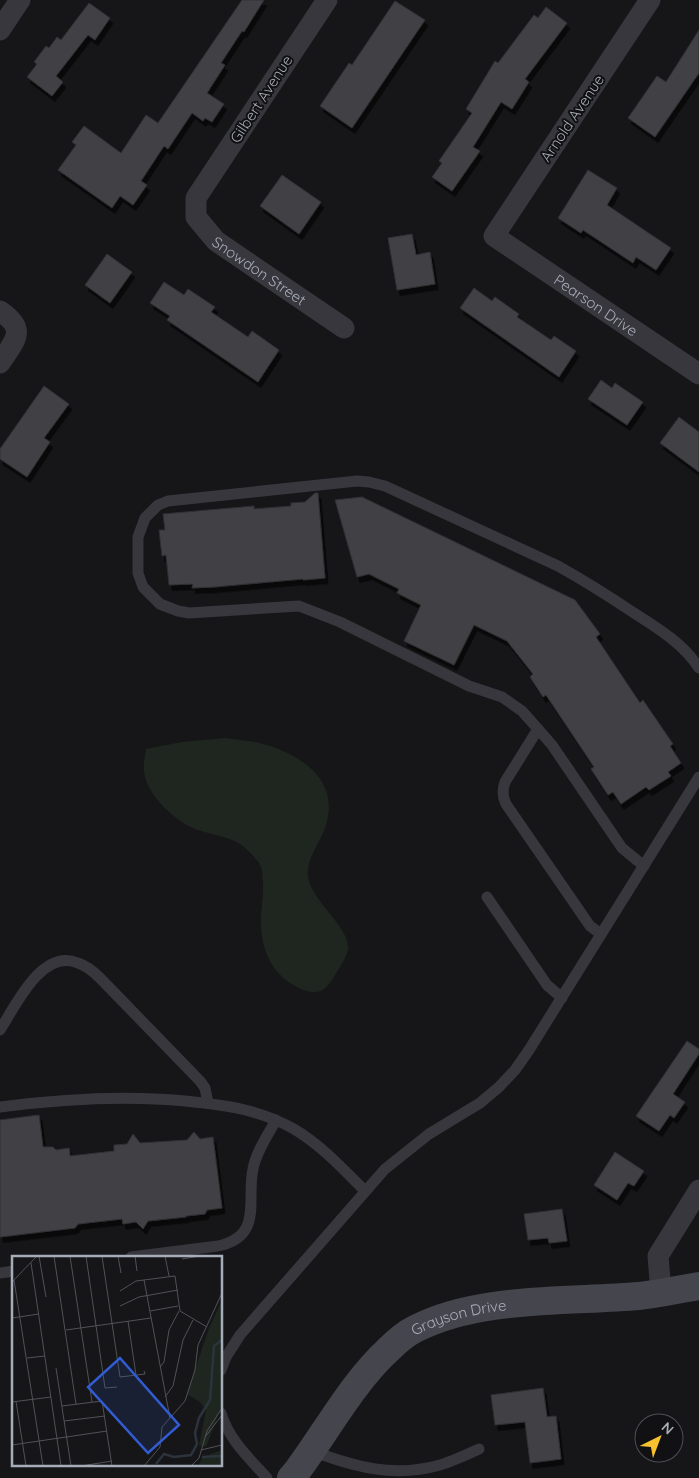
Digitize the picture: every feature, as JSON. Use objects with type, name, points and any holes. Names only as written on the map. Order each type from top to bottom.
[{"type":"street","points":[[0,30],[20,0]]},
{"type":"street","name":"Gilbert Avenue","points":[[196,198],[327,0]]},
{"type":"street","name":"Arnold Avenue","points":[[494,236],[650,0]]},
{"type":"street","name":"Snowdon Street","points":[[196,198],[196,218],[216,241],[344,328]]},
{"type":"street","name":"Pearson Drive","points":[[494,236],[699,374]]},
{"type":"street","points":[[0,312],[11,319],[17,328],[15,340],[0,363]]},
{"type":"street","points":[[661,1292],[658,1256],[699,1190]]},
{"type":"street","name":"Grayson Drive","points":[[290,1478],[312,1452],[347,1400],[379,1358],[414,1329],[450,1315],[483,1308],[528,1303],[640,1296],[699,1286]]},
{"type":"lane","points":[[644,866],[622,848],[538,729],[522,711],[502,697],[469,686],[340,622],[308,609],[290,606],[189,612],[169,608],[160,604],[143,587],[138,573],[138,537],[145,518],[158,505],[168,501],[357,481],[369,482],[385,486],[558,566],[665,634],[681,647],[699,668]]},
{"type":"lane","points":[[538,729],[506,782],[503,789],[503,797],[590,926],[601,934]]},
{"type":"lane","points":[[222,1367],[226,1357],[240,1335],[385,1169],[429,1134],[480,1103],[515,1070],[562,998],[699,777]]},
{"type":"lane","points":[[487,896],[547,985],[562,998]]},
{"type":"lane","points":[[0,1030],[40,971],[55,962],[78,962],[88,967],[100,978],[200,1081],[205,1088],[208,1103]]},
{"type":"lane","points":[[0,1107],[46,1101],[95,1098],[165,1099],[241,1108],[276,1120],[311,1141],[365,1191]]},
{"type":"lane","points":[[139,1256],[218,1246],[239,1236],[251,1217],[253,1168],[276,1120]]},
{"type":"lane","points":[[222,1416],[229,1433],[238,1447],[268,1478]]},
{"type":"lane","points":[[312,1452],[372,1470],[399,1472],[438,1466],[479,1450]]},
{"type":"shaded area","points":[[225,738],[259,743],[289,754],[314,771],[328,796],[329,811],[325,828],[311,857],[308,876],[316,895],[343,931],[348,948],[345,958],[333,978],[320,991],[313,992],[298,988],[280,975],[271,963],[263,942],[261,927],[262,870],[256,859],[244,847],[234,841],[198,830],[181,821],[157,799],[146,781],[144,760],[146,749],[182,742]]},
{"type":"building","points":[[242,0],[264,0],[244,32],[242,31],[221,63],[225,65],[207,93],[224,104],[212,122],[205,118],[203,121],[192,113],[168,149],[164,146],[141,181],[147,185],[133,205],[120,196],[112,208],[58,170],[76,145],[72,142],[84,126],[121,153],[146,115],[158,123]]},
{"type":"building","points":[[395,1],[425,20],[352,128],[320,106],[349,63],[352,65]]},
{"type":"building","points":[[89,3],[110,18],[95,40],[88,35],[56,76],[63,82],[52,96],[27,77],[37,64],[34,62],[46,46],[49,48],[57,37],[61,40]]},
{"type":"building","points":[[546,7],[567,23],[525,79],[529,82],[512,109],[501,102],[473,147],[480,151],[452,191],[432,177],[442,163],[439,161],[472,113],[466,109],[495,61],[498,63],[534,15],[538,18]]},
{"type":"building","points":[[699,30],[699,73],[655,137],[628,118],[657,76],[666,82]]},
{"type":"building","points":[[588,170],[617,188],[607,205],[671,248],[656,270],[636,257],[633,263],[583,230],[581,233],[558,218]]},
{"type":"building","points":[[282,175],[321,202],[299,234],[260,206]]},
{"type":"building","points":[[412,234],[416,255],[430,252],[435,284],[397,290],[388,238]]},
{"type":"building","points":[[107,254],[132,272],[110,303],[85,285]]},
{"type":"building","points":[[164,282],[184,295],[188,289],[215,307],[211,312],[248,337],[252,331],[279,350],[258,382],[167,320],[170,316],[150,303]]},
{"type":"building","points":[[474,288],[492,301],[495,297],[519,314],[517,317],[551,340],[554,336],[576,351],[559,377],[460,308]]},
{"type":"building","points":[[601,380],[612,388],[615,383],[643,402],[627,425],[588,399]]},
{"type":"building","points":[[44,386],[69,404],[44,438],[50,442],[27,477],[0,459],[0,449]]},
{"type":"building","points":[[679,417],[699,432],[699,472],[660,443]]},
{"type":"building","points":[[315,493],[318,493],[325,578],[192,588],[193,584],[169,585],[166,555],[162,556],[159,530],[165,530],[163,514],[254,506],[254,509],[291,506],[291,503],[305,502]]},
{"type":"building","points":[[362,497],[575,600],[600,634],[596,637],[640,703],[643,700],[673,744],[670,746],[681,763],[668,772],[671,776],[649,790],[646,787],[621,804],[613,792],[608,795],[591,769],[594,767],[546,695],[543,697],[530,677],[533,674],[507,641],[474,625],[454,665],[404,641],[421,605],[397,593],[399,589],[369,574],[357,577],[335,500]]},
{"type":"building","points":[[687,1041],[699,1049],[699,1054],[673,1094],[685,1102],[674,1118],[670,1115],[659,1131],[636,1116]]},
{"type":"building","points":[[39,1115],[43,1147],[53,1147],[56,1150],[69,1148],[70,1156],[114,1151],[114,1145],[127,1144],[133,1134],[140,1143],[187,1140],[194,1132],[200,1139],[213,1137],[222,1208],[207,1210],[205,1214],[148,1221],[143,1229],[136,1222],[123,1224],[122,1219],[78,1224],[75,1228],[0,1237],[0,1120]]},
{"type":"building","points":[[615,1152],[644,1171],[634,1186],[628,1183],[617,1200],[594,1185]]},
{"type":"building","points":[[562,1209],[567,1241],[549,1243],[548,1238],[528,1240],[524,1214]]},
{"type":"building","points":[[543,1388],[547,1417],[556,1416],[561,1459],[530,1463],[525,1422],[495,1425],[491,1395]]}]
